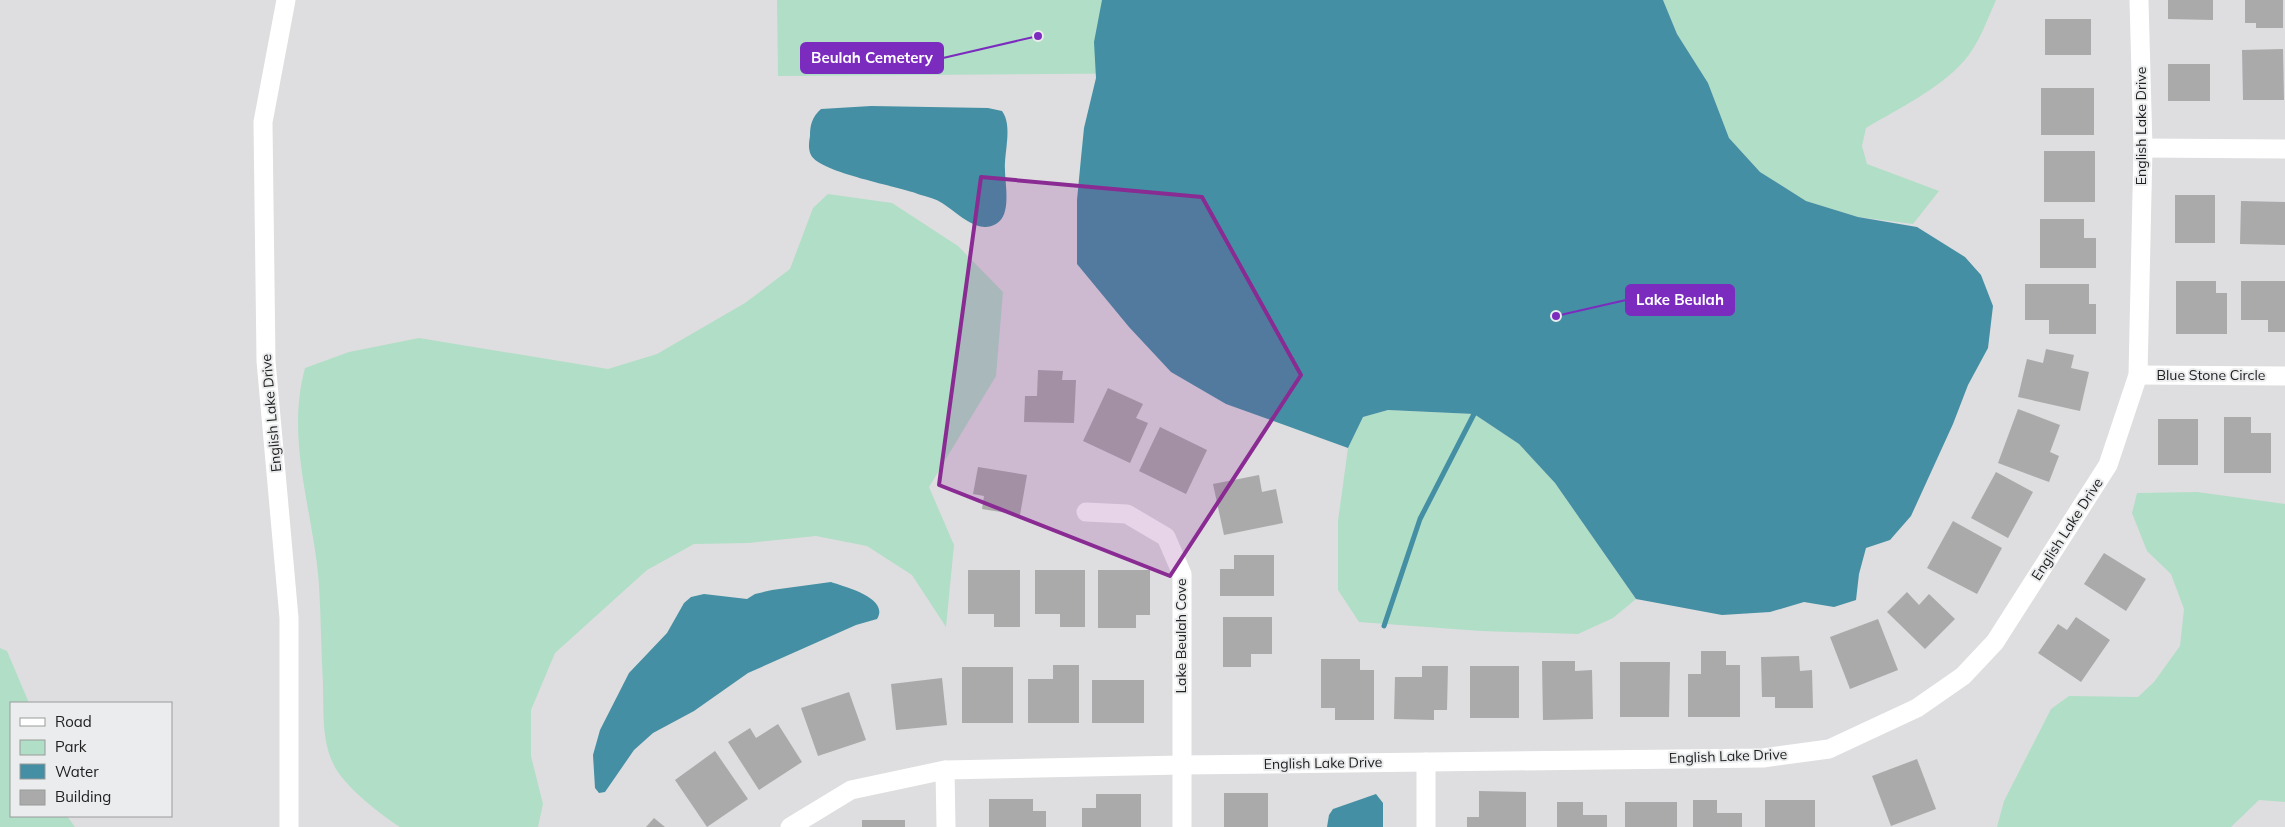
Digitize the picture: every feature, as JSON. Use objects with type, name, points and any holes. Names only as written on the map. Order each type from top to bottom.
[{"type":"street","name":"English Lake Drive","points":[[286,0],[263,132],[266,360],[289,618],[289,827]]},
{"type":"street","name":"English Lake Drive","points":[[790,827],[851,790],[946,770],[1181,765],[1763,758],[1828,749],[1917,708],[1964,676],[1995,642],[2108,466],[2138,375],[2142,148],[2139,0]]},
{"type":"street","points":[[2142,148],[2285,149]]},
{"type":"street","name":"Blue Stone Circle","points":[[2138,375],[2285,376]]},
{"type":"street","name":"Lake Beulah Cove","points":[[1086,512],[1127,514],[1166,538],[1182,574],[1182,827]]},
{"type":"street","points":[[1426,762],[1426,827]]},
{"type":"street","points":[[946,770],[946,827]]},
{"type":"highlighted area","points":[[981,177],[1202,197],[1301,375],[1170,576],[939,485]]},
{"type":"green space","points":[[777,0],[1298,0],[1299,72],[778,76]]},
{"type":"green space","points":[[1663,0],[1996,0],[1974,47],[1954,71],[1918,98],[1866,128],[1862,146],[1867,164],[1939,191],[1913,224],[1858,217],[1806,201],[1760,172],[1729,138],[1708,83],[1677,34]]},
{"type":"green space","points":[[828,194],[892,203],[958,246],[1003,292],[996,376],[929,487],[954,545],[946,627],[912,575],[867,546],[816,536],[748,543],[694,544],[647,570],[555,653],[531,710],[531,756],[543,804],[538,827],[400,827],[392,822],[365,801],[349,785],[336,769],[328,749],[324,716],[319,585],[299,450],[298,423],[305,368],[349,352],[419,338],[608,369],[657,354],[745,303],[790,269],[813,208]]},
{"type":"green space","points":[[1388,410],[1474,414],[1519,444],[1555,483],[1636,599],[1613,618],[1578,634],[1481,631],[1359,622],[1338,590],[1338,521],[1348,448],[1363,417]]},
{"type":"green space","points":[[2197,492],[2285,504],[2285,802],[2259,800],[2231,827],[1997,827],[2004,801],[2051,709],[2069,696],[2138,697],[2154,682],[2180,646],[2184,609],[2171,574],[2147,551],[2132,513],[2137,493]]},
{"type":"green space","points":[[0,648],[7,651],[29,702],[10,702],[10,817],[68,817],[75,827],[0,827]]},
{"type":"water","points":[[1102,0],[1663,0],[1677,34],[1708,83],[1729,138],[1760,172],[1806,201],[1858,217],[1917,227],[1965,257],[1981,275],[1993,306],[1988,348],[1968,385],[1953,424],[1911,516],[1890,540],[1866,548],[1859,574],[1856,600],[1834,607],[1804,602],[1770,612],[1722,615],[1636,599],[1555,483],[1519,444],[1474,414],[1388,410],[1363,417],[1348,448],[1226,404],[1171,372],[1129,327],[1077,264],[1077,200],[1084,128],[1096,78],[1094,42]]},
{"type":"water","points":[[871,106],[988,108],[1002,111],[1008,132],[1005,163],[1006,207],[1001,220],[989,227],[975,225],[937,200],[844,173],[817,162],[809,150],[811,125],[815,115],[821,109]]},
{"type":"water","points":[[831,582],[855,590],[872,599],[877,605],[879,612],[877,619],[856,625],[748,673],[694,711],[653,733],[634,750],[605,792],[599,793],[595,788],[593,755],[600,730],[629,673],[667,633],[684,603],[691,597],[704,594],[747,599],[755,594],[772,590]]},
{"type":"water","points":[[1376,794],[1383,803],[1383,827],[1327,827],[1329,815],[1333,809]]},
{"type":"building","points":[[2168,0],[2213,0],[2213,20],[2168,19]]},
{"type":"building","points":[[2245,0],[2283,0],[2283,28],[2256,28],[2256,23],[2245,23]]},
{"type":"building","points":[[2045,19],[2091,19],[2091,55],[2045,55]]},
{"type":"building","points":[[2283,49],[2284,100],[2243,100],[2242,50]]},
{"type":"building","points":[[2168,64],[2210,64],[2210,101],[2168,101]]},
{"type":"building","points":[[2041,88],[2094,88],[2094,135],[2041,135]]},
{"type":"building","points":[[2044,151],[2095,151],[2095,202],[2044,202]]},
{"type":"building","points":[[2175,195],[2215,195],[2215,243],[2175,243]]},
{"type":"building","points":[[2241,201],[2285,202],[2285,245],[2240,244]]},
{"type":"building","points":[[2040,219],[2084,219],[2084,238],[2096,238],[2096,268],[2040,268]]},
{"type":"building","points":[[2176,281],[2216,281],[2216,293],[2227,293],[2227,334],[2176,334]]},
{"type":"building","points":[[2241,281],[2285,281],[2285,332],[2268,332],[2268,320],[2241,320]]},
{"type":"building","points":[[2025,284],[2089,284],[2089,304],[2096,304],[2096,334],[2049,334],[2049,320],[2025,320]]},
{"type":"building","points":[[2046,349],[2074,355],[2071,368],[2089,372],[2080,411],[2018,397],[2027,359],[2043,363]]},
{"type":"building","points":[[1038,370],[1063,371],[1062,380],[1076,380],[1074,423],[1024,422],[1025,396],[1037,396]]},
{"type":"building","points":[[1108,388],[1143,404],[1136,418],[1148,423],[1130,463],[1083,441]]},
{"type":"building","points":[[2018,409],[2060,425],[2050,452],[2059,456],[2049,482],[1998,463]]},
{"type":"building","points":[[2224,417],[2251,417],[2251,433],[2271,433],[2271,473],[2224,473]]},
{"type":"building","points":[[2158,419],[2198,419],[2198,465],[2158,465]]},
{"type":"building","points":[[1160,427],[1207,450],[1186,494],[1139,471]]},
{"type":"building","points":[[978,467],[1027,475],[1020,515],[982,509],[984,496],[973,494]]},
{"type":"building","points":[[1996,472],[2033,492],[2008,538],[1971,518]]},
{"type":"building","points":[[1259,475],[1262,492],[1276,489],[1283,523],[1224,535],[1213,484]]},
{"type":"building","points":[[1953,521],[2002,548],[1977,594],[1927,568]]},
{"type":"building","points":[[2104,553],[2146,579],[2126,611],[2084,584]]},
{"type":"building","points":[[1234,555],[1274,555],[1274,596],[1220,596],[1220,569],[1234,569]]},
{"type":"building","points":[[968,570],[1020,570],[1020,627],[994,627],[994,614],[968,614]]},
{"type":"building","points":[[1035,570],[1085,570],[1085,627],[1060,627],[1060,614],[1035,614]]},
{"type":"building","points":[[1098,570],[1150,570],[1150,615],[1136,615],[1136,628],[1098,628]]},
{"type":"building","points":[[1907,592],[1919,605],[1929,594],[1955,619],[1925,649],[1887,612]]},
{"type":"building","points":[[1223,617],[1272,617],[1272,654],[1251,654],[1251,667],[1223,667]]},
{"type":"building","points":[[2076,617],[2110,640],[2081,682],[2038,653],[2058,624],[2067,630]]},
{"type":"building","points":[[1878,619],[1898,670],[1850,689],[1830,637]]},
{"type":"building","points":[[1701,651],[1726,651],[1726,665],[1740,665],[1740,717],[1688,717],[1688,674],[1701,674]]},
{"type":"building","points":[[1799,656],[1800,671],[1812,670],[1813,708],[1775,708],[1775,697],[1762,697],[1761,657]]},
{"type":"building","points":[[1321,659],[1360,659],[1360,670],[1374,670],[1374,720],[1335,720],[1335,708],[1321,708]]},
{"type":"building","points":[[1542,661],[1575,661],[1575,671],[1592,670],[1593,719],[1543,720]]},
{"type":"building","points":[[1620,662],[1670,662],[1669,717],[1620,717]]},
{"type":"building","points":[[1053,665],[1079,665],[1079,723],[1028,723],[1028,679],[1053,679]]},
{"type":"building","points":[[1422,666],[1448,666],[1447,710],[1434,710],[1434,720],[1394,719],[1395,677],[1422,677]]},
{"type":"building","points":[[1470,666],[1519,666],[1519,718],[1470,718]]},
{"type":"building","points":[[962,667],[1013,667],[1013,723],[962,723]]},
{"type":"building","points":[[942,678],[947,725],[896,730],[891,684]]},
{"type":"building","points":[[1092,680],[1144,680],[1144,723],[1092,723]]},
{"type":"building","points":[[849,692],[866,740],[818,756],[801,708]]},
{"type":"building","points":[[778,724],[802,762],[759,790],[728,742],[750,728],[756,738]]},
{"type":"building","points":[[715,751],[748,799],[707,827],[675,780]]},
{"type":"building","points":[[1917,759],[1936,809],[1891,826],[1872,776]]},
{"type":"building","points":[[1479,791],[1526,792],[1526,827],[1467,827],[1467,817],[1479,817]]},
{"type":"building","points":[[1224,793],[1268,793],[1268,827],[1224,827]]},
{"type":"building","points":[[1096,794],[1141,794],[1141,827],[1082,827],[1082,808],[1096,808]]},
{"type":"building","points":[[989,799],[1033,799],[1033,811],[1046,811],[1046,827],[989,827]]},
{"type":"building","points":[[1693,800],[1717,800],[1717,813],[1742,813],[1742,827],[1693,827]]},
{"type":"building","points":[[1765,800],[1815,800],[1815,827],[1765,827]]},
{"type":"building","points":[[1557,802],[1583,802],[1583,815],[1607,815],[1607,827],[1557,827]]},
{"type":"building","points":[[1625,802],[1677,802],[1677,827],[1625,827]]},
{"type":"building","points":[[654,818],[665,827],[646,827]]},
{"type":"building","points":[[862,820],[905,820],[905,827],[862,827]]},
{"type":"waterway","points":[[1384,626],[1420,519],[1474,414],[1474,408]]},
{"type":"place","name":"Beulah Cemetery","points":[[1038,36]]},
{"type":"place","name":"Lake Beulah","points":[[1556,316]]}]
